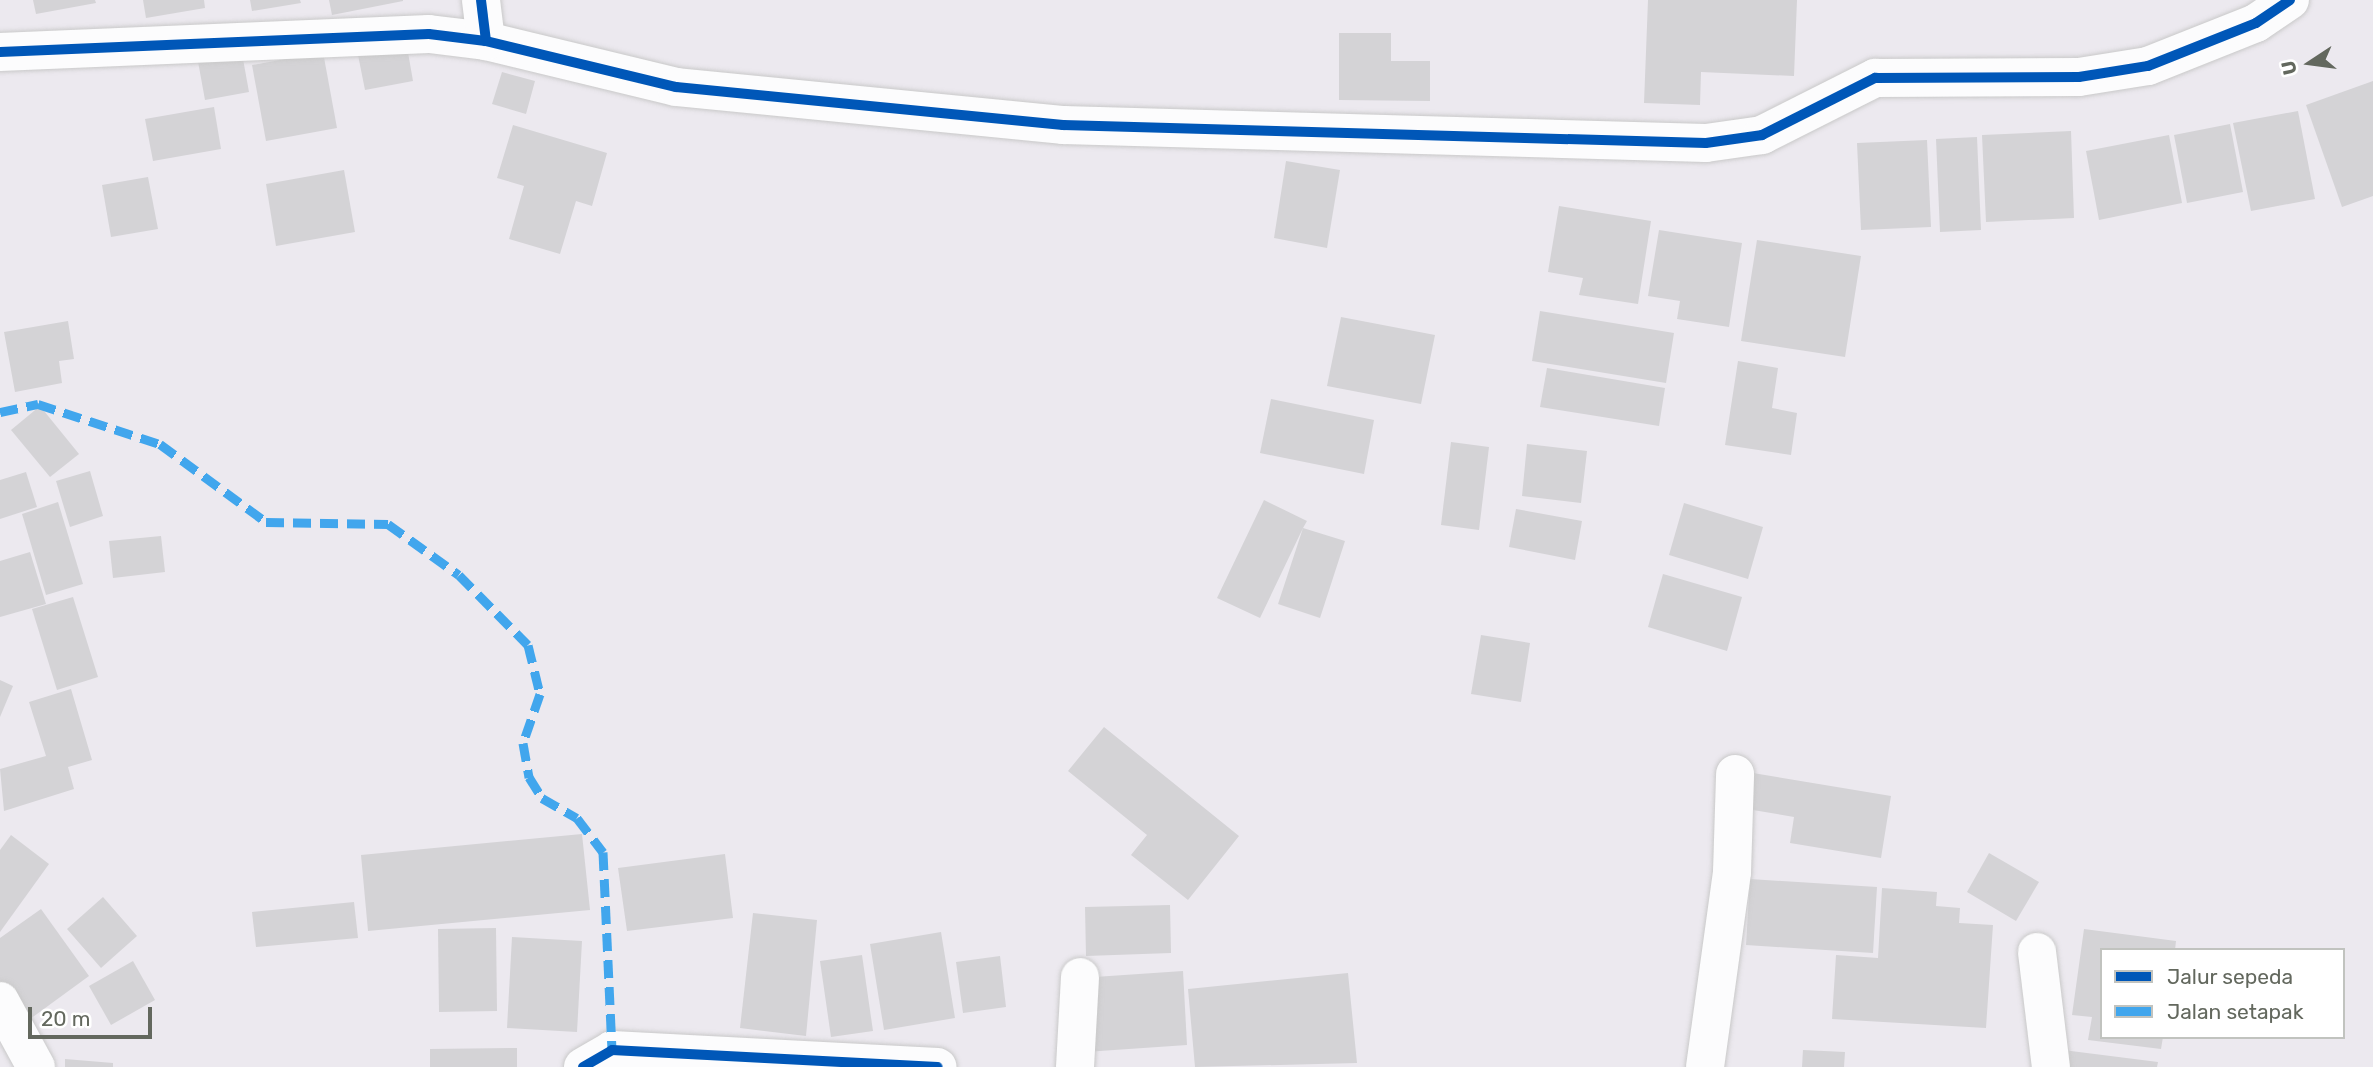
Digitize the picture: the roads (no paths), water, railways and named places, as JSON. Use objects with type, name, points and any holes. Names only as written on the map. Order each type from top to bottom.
[{"type":"street","points":[[481,0],[486,41]]},
{"type":"street","points":[[0,52],[429,34],[486,41],[676,87],[1050,124],[1706,143],[1762,135],[1875,78],[2079,78],[2148,66],[2256,23],[2290,0]]},
{"type":"street","points":[[1705,1067],[1732,872],[1735,774]]},
{"type":"street","points":[[2036,952],[2051,1067]]},
{"type":"street","points":[[1074,1067],[1080,977]]},
{"type":"street","points":[[0,1001],[36,1067]]},
{"type":"street","points":[[583,1067],[612,1050],[938,1067]]}]
